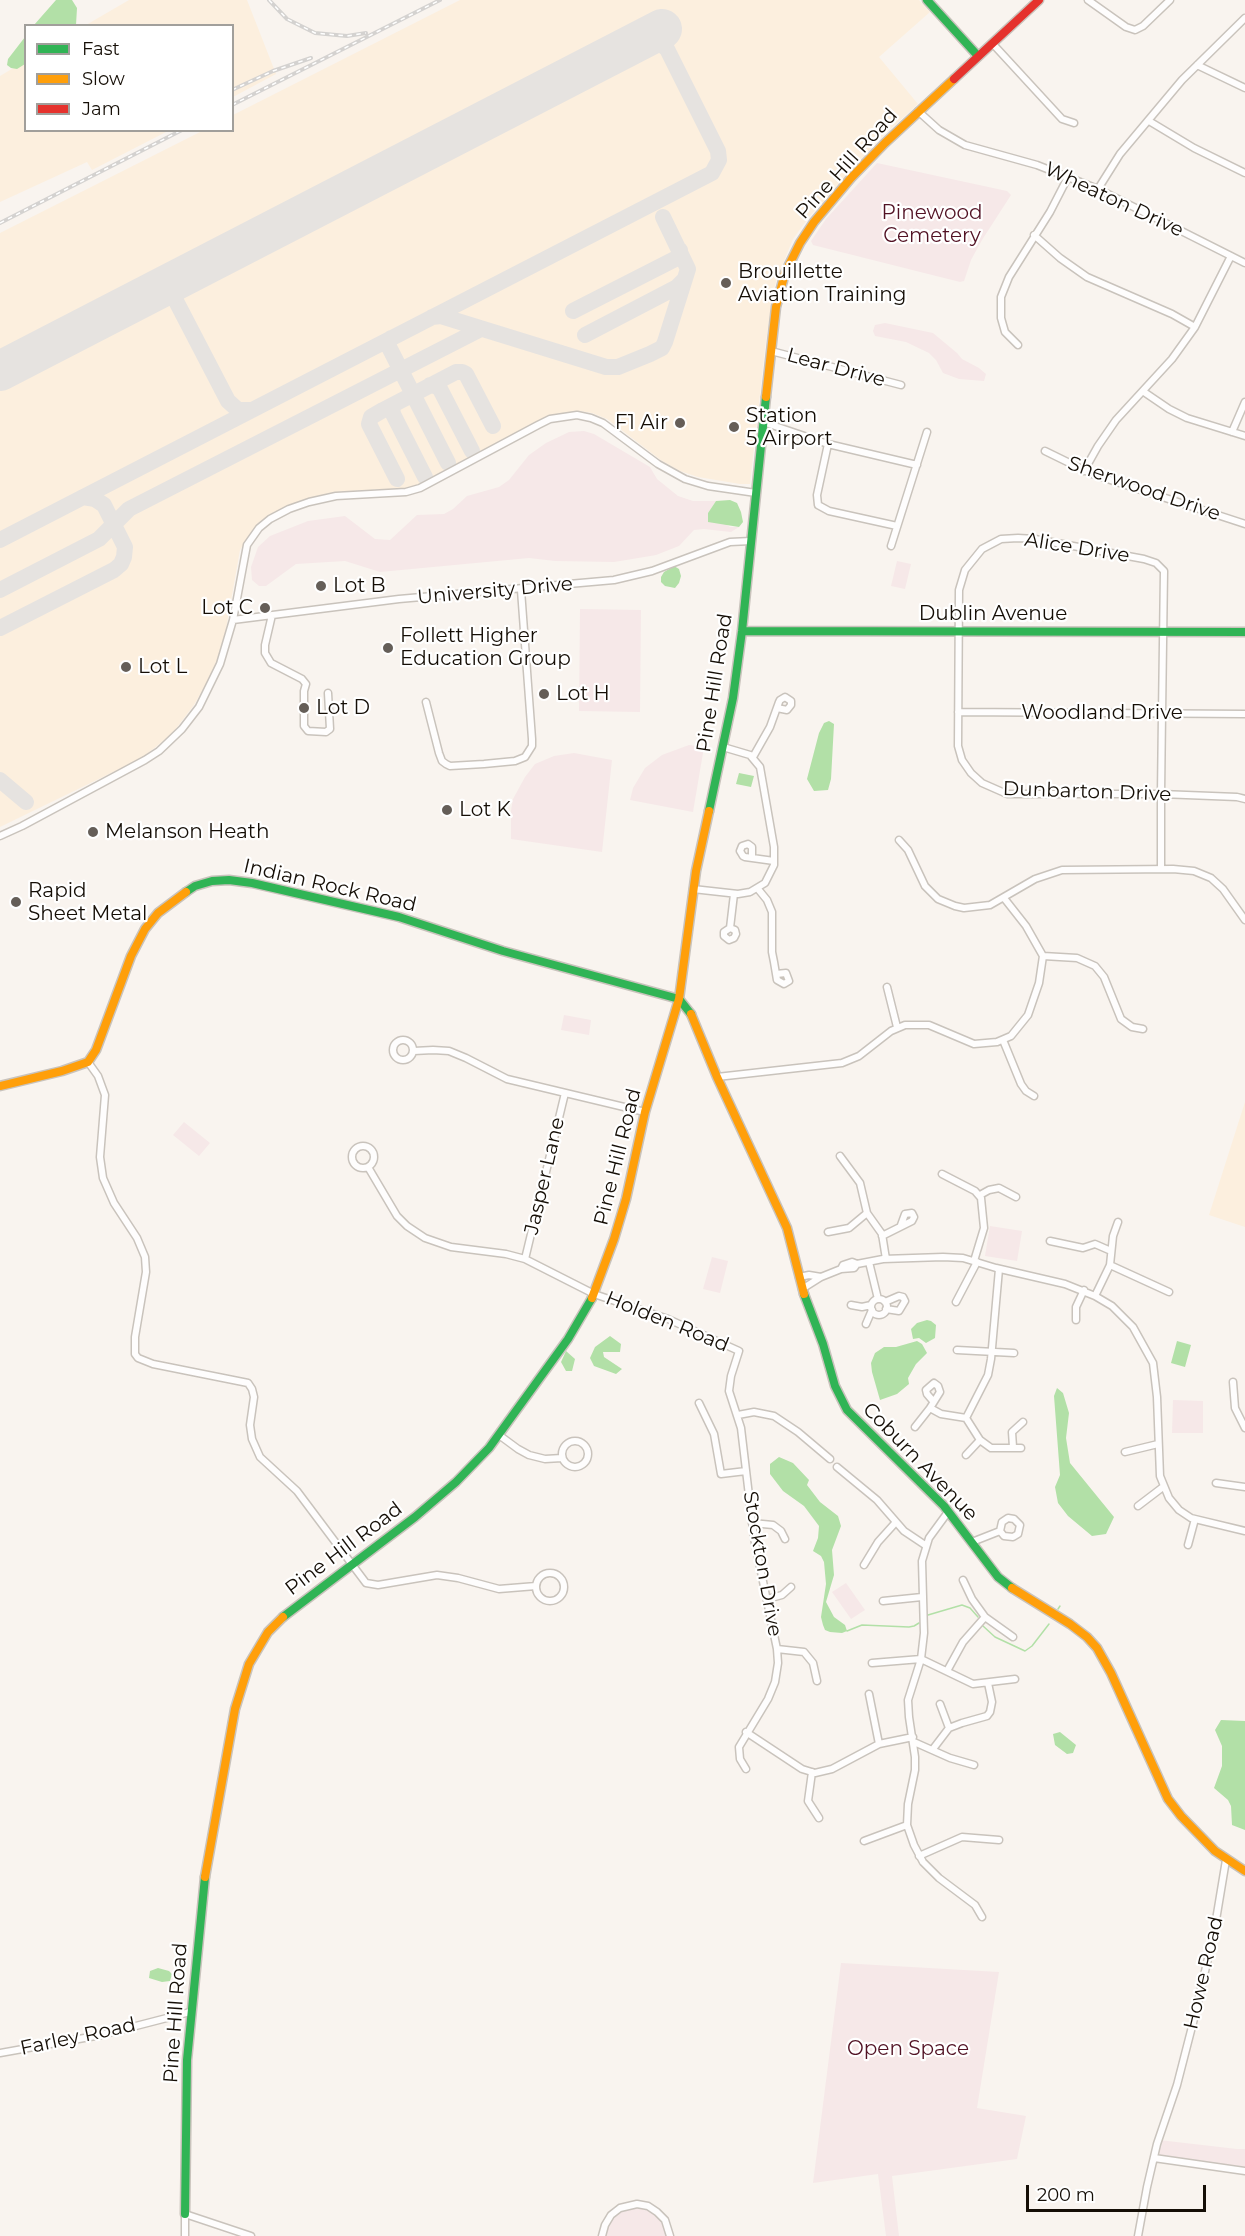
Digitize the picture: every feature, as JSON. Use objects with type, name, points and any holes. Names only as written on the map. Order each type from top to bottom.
[{"type":"street","points":[[927,0],[978,56]]},
{"type":"street","name":"Pine Hill Road","points":[[185,2214],[185,2125],[190,2012],[204,1884],[235,1709],[244,1676],[259,1644],[283,1617],[304,1598],[397,1531],[456,1482],[499,1435],[568,1339],[594,1294],[610,1252],[626,1199],[645,1112],[679,999],[693,889],[723,747],[742,631],[771,351],[780,286],[784,273],[800,243],[851,178],[918,111],[1039,0]]},
{"type":"street","points":[[1088,0],[1126,27],[1135,30],[1139,29],[1170,0]]},
{"type":"street","points":[[1098,189],[1120,154],[1197,65],[1245,18]]},
{"type":"street","points":[[992,43],[1062,119],[1074,123]]},
{"type":"street","points":[[1197,65],[1245,88]]},
{"type":"street","name":"Wheaton Drive","points":[[918,111],[939,130],[965,145],[1037,165],[1098,189],[1245,263]]},
{"type":"street","points":[[1149,121],[1194,148],[1245,173]]},
{"type":"street","points":[[1018,345],[1005,332],[1001,318],[1001,297],[1009,277],[1050,212],[1068,177]]},
{"type":"street","points":[[1034,235],[1060,258],[1087,277],[1172,314],[1195,327]]},
{"type":"street","points":[[1084,471],[1116,420],[1144,392],[1195,327],[1231,256]]},
{"type":"street","name":"Lear Drive","points":[[771,351],[901,385]]},
{"type":"street","points":[[1144,392],[1187,418],[1245,436]]},
{"type":"street","points":[[1232,432],[1245,402]]},
{"type":"street","points":[[0,836],[159,751],[182,729],[199,707],[220,664],[233,620],[242,565],[248,545],[259,528],[289,509],[322,498],[420,489],[550,419],[577,415],[603,423],[678,476],[708,486],[756,492]]},
{"type":"street","points":[[763,422],[828,444],[916,465]]},
{"type":"street","points":[[891,546],[927,432]]},
{"type":"street","points":[[828,444],[817,495],[818,505],[828,512],[897,526]]},
{"type":"street","name":"Sherwood Drive","points":[[1045,451],[1084,471],[1245,524]]},
{"type":"street","name":"Alice Drive","points":[[959,631],[960,585],[968,565],[986,546],[1001,539],[1035,539],[1144,559],[1161,567],[1165,575],[1161,868]]},
{"type":"street","name":"University Drive","points":[[233,620],[399,599],[521,590],[634,577],[730,542],[751,541]]},
{"type":"street","points":[[426,702],[439,753],[446,764],[450,766],[515,761],[525,757],[532,746],[521,590]]},
{"type":"street","points":[[272,615],[265,645],[266,653],[271,663],[302,679],[306,684],[304,726],[308,731],[326,732],[330,729],[328,693]]},
{"type":"street","name":"Dublin Avenue","points":[[742,631],[1245,632]]},
{"type":"street","name":"Dunbarton Drive","points":[[959,631],[958,746],[962,759],[971,773],[993,790],[1006,794],[1161,794],[1245,799]]},
{"type":"street","points":[[753,757],[770,728],[777,708]]},
{"type":"street","name":"Woodland Drive","points":[[958,712],[1245,714]]},
{"type":"street","points":[[693,889],[734,894],[759,889],[769,876],[774,861],[760,767],[753,757],[723,747]]},
{"type":"street","points":[[899,840],[908,850],[925,886],[938,899],[964,908],[990,905],[1035,879],[1062,870],[1161,868],[1206,874],[1222,889],[1245,920]]},
{"type":"street","points":[[752,858],[774,861]]},
{"type":"street","name":"Indian Rock Road","points":[[88,1062],[99,1043],[131,956],[145,929],[158,913],[177,897],[195,886],[212,881],[229,880],[252,883],[399,917],[503,951],[679,999]]},
{"type":"street","points":[[759,889],[772,912],[772,946],[776,974]]},
{"type":"street","points":[[730,928],[734,894]]},
{"type":"street","points":[[717,1077],[842,1063],[859,1056],[897,1027],[913,1024],[929,1025],[974,1044],[1004,1040],[1019,1028],[1028,1015],[1039,983],[1043,956],[1026,926],[1004,898]]},
{"type":"street","points":[[1043,956],[1065,956],[1089,962],[1104,976],[1121,1019],[1132,1027],[1143,1029]]},
{"type":"street","points":[[887,987],[897,1027]]},
{"type":"street","name":"Coburn Avenue","points":[[679,999],[693,1017],[717,1077],[787,1228],[802,1289],[843,1404],[856,1421],[918,1479],[948,1512],[989,1567],[1004,1582],[1070,1624],[1093,1643],[1111,1673],[1168,1799],[1181,1816],[1226,1860],[1245,1871]]},
{"type":"street","points":[[1004,1040],[1021,1084],[1034,1096]]},
{"type":"street","points":[[414,1051],[449,1051],[507,1079],[645,1112]]},
{"type":"street","points":[[0,1086],[62,1071],[88,1062],[98,1076],[105,1095],[100,1157],[103,1178],[114,1203],[140,1244],[145,1257],[146,1272],[135,1337],[135,1354],[138,1358],[153,1364],[248,1383],[254,1397],[250,1425],[252,1439],[260,1457],[303,1499],[366,1583],[374,1586],[436,1575],[449,1576],[499,1589],[536,1586]]},
{"type":"street","name":"Jasper Lane","points":[[525,1259],[565,1093]]},
{"type":"street","points":[[840,1156],[860,1183],[867,1214],[882,1236],[886,1259]]},
{"type":"street","name":"Holden Road","points":[[368,1167],[397,1216],[425,1238],[451,1247],[506,1254],[525,1259],[594,1294],[677,1323],[739,1351]]},
{"type":"street","points":[[942,1174],[980,1195]]},
{"type":"street","points":[[980,1195],[999,1188],[1016,1197]]},
{"type":"street","points":[[956,1302],[976,1262],[984,1228],[980,1195]]},
{"type":"street","points":[[828,1232],[849,1228],[867,1214]]},
{"type":"street","points":[[1095,1296],[1110,1265],[1113,1236],[1118,1222]]},
{"type":"street","points":[[882,1236],[901,1225]]},
{"type":"street","points":[[1050,1241],[1083,1248],[1095,1244],[1111,1251]]},
{"type":"street","points":[[802,1289],[821,1277],[841,1269],[854,1268],[857,1264],[886,1259],[943,1257],[963,1258],[1065,1284],[1095,1296],[1112,1306],[1128,1322],[1150,1358],[1155,1378],[1160,1476],[1163,1487],[1173,1504],[1195,1519],[1245,1531]]},
{"type":"street","points":[[869,1262],[886,1309]]},
{"type":"street","points":[[1110,1265],[1169,1292]]},
{"type":"street","points":[[966,1418],[988,1375],[999,1269]]},
{"type":"street","points":[[799,1277],[809,1275],[821,1277]]},
{"type":"street","points":[[1076,1320],[1076,1308],[1084,1290]]},
{"type":"street","points":[[851,1305],[872,1308],[880,1314],[886,1309],[899,1311],[905,1301],[903,1297],[881,1300],[872,1308],[866,1324]]},
{"type":"street","points":[[957,1350],[1014,1353]]},
{"type":"street","name":"Stockton Drive","points":[[739,1351],[729,1391],[738,1415],[743,1441],[752,1523],[777,1649],[777,1673],[772,1690],[739,1747],[746,1769]]},
{"type":"street","points":[[1233,1382],[1235,1408],[1245,1428]]},
{"type":"street","points":[[915,1427],[933,1401]]},
{"type":"street","points":[[699,1403],[714,1434],[721,1474],[746,1471]]},
{"type":"street","points":[[930,1408],[941,1414],[966,1418],[980,1440],[991,1448],[1021,1448]]},
{"type":"street","points":[[738,1415],[754,1412],[774,1416],[798,1432],[830,1459]]},
{"type":"street","points":[[1012,1421],[1013,1447]]},
{"type":"street","points":[[1014,1429],[1023,1422]]},
{"type":"street","points":[[499,1435],[529,1455],[545,1459],[562,1458]]},
{"type":"street","points":[[966,1455],[980,1440]]},
{"type":"street","points":[[573,1441],[582,1443],[588,1450],[585,1463],[578,1467],[567,1465],[562,1458],[563,1449],[573,1441]]},
{"type":"street","points":[[1125,1452],[1158,1444]]},
{"type":"street","points":[[837,1467],[878,1500],[904,1532],[925,1545]]},
{"type":"street","points":[[1215,1483],[1245,1487]]},
{"type":"street","points":[[1138,1506],[1163,1487]]},
{"type":"street","points":[[948,1512],[925,1545],[921,1569],[924,1633],[921,1659],[908,1700],[914,1739],[915,1770],[908,1804],[907,1825],[919,1856],[934,1874],[975,1905],[982,1917]]},
{"type":"street","points":[[1188,1545],[1195,1519]]},
{"type":"street","points":[[864,1565],[878,1542],[896,1522]]},
{"type":"street","points":[[752,1523],[773,1525],[781,1531],[785,1539]]},
{"type":"street","points":[[972,1542],[1000,1531]]},
{"type":"street","points":[[551,1573],[562,1579],[564,1588],[560,1596],[547,1600],[539,1595],[536,1586],[542,1575],[551,1573]]},
{"type":"street","points":[[963,1580],[972,1599],[985,1617],[1013,1637]]},
{"type":"street","points":[[767,1599],[782,1595],[791,1587]]},
{"type":"street","points":[[883,1601],[922,1598]]},
{"type":"street","points":[[947,1671],[968,1634],[985,1617]]},
{"type":"street","points":[[777,1649],[804,1652],[813,1663],[817,1681]]},
{"type":"street","points":[[872,1663],[921,1659],[973,1684],[1016,1679]]},
{"type":"street","points":[[933,1749],[949,1728],[987,1716],[992,1702],[988,1683]]},
{"type":"street","points":[[869,1694],[879,1744]]},
{"type":"street","points":[[940,1704],[949,1728]]},
{"type":"street","points":[[747,1732],[812,1772],[819,1773],[832,1769],[879,1744],[914,1739],[950,1758],[974,1766]]},
{"type":"street","points":[[812,1772],[808,1801],[819,1818]]},
{"type":"street","points":[[864,1841],[907,1825]]},
{"type":"street","points":[[919,1856],[962,1837],[999,1840]]},
{"type":"street","name":"Howe Road","points":[[1138,2236],[1154,2158],[1177,2085],[1214,1932],[1226,1860]]},
{"type":"street","name":"Farley Road","points":[[0,2054],[101,2035],[190,2012]]},
{"type":"street","points":[[1154,2158],[1245,2171]]},
{"type":"street","points":[[602,2236],[605,2224],[611,2215],[620,2208],[637,2204],[648,2206],[657,2212],[665,2220],[670,2236]]},
{"type":"street","points":[[185,2236],[185,2214],[251,2236]]},
{"type":"shaded area","points":[[56,0],[72,0],[77,8],[76,24],[35,24]]},
{"type":"shaded area","points":[[129,0],[247,0],[276,74],[234,96],[234,24],[88,24]]},
{"type":"shaded area","points":[[460,0],[919,0],[930,12],[879,57],[918,104],[882,137],[809,217],[793,239],[777,278],[765,348],[750,484],[698,477],[680,471],[662,461],[607,419],[579,411],[563,413],[537,422],[417,485],[406,488],[336,492],[308,499],[274,512],[257,524],[240,550],[226,629],[218,657],[194,705],[172,734],[142,758],[0,827],[0,233],[200,132],[234,132],[234,114]]},
{"type":"shaded area","points":[[24,38],[24,65],[17,69],[11,68],[7,65],[8,59]]},
{"type":"shaded area","points":[[24,62],[24,132],[166,132],[92,170],[87,162],[0,202],[0,76]]},
{"type":"shaded area","points":[[730,500],[737,503],[741,512],[743,522],[739,527],[708,522],[708,513],[716,501]]},
{"type":"shaded area","points":[[674,566],[679,569],[681,576],[675,588],[665,586],[661,582],[664,572]]},
{"type":"shaded area","points":[[829,721],[834,724],[831,779],[828,790],[814,791],[807,779],[819,733],[824,723]]},
{"type":"shaded area","points":[[739,773],[754,776],[751,787],[736,784]]},
{"type":"shaded area","points":[[1245,1102],[1245,1227],[1209,1215]]},
{"type":"shaded area","points":[[927,1320],[936,1325],[935,1338],[926,1343],[919,1338],[913,1339],[911,1329],[917,1323]]},
{"type":"shaded area","points":[[610,1336],[621,1344],[620,1352],[603,1352],[604,1357],[622,1369],[616,1374],[594,1366],[590,1358],[595,1347]]},
{"type":"shaded area","points":[[917,1341],[922,1344],[927,1353],[916,1364],[908,1378],[909,1384],[897,1394],[880,1400],[871,1363],[875,1353],[884,1347],[896,1347]]},
{"type":"shaded area","points":[[1177,1341],[1191,1345],[1185,1367],[1171,1363]]},
{"type":"shaded area","points":[[566,1351],[575,1359],[572,1371],[566,1371],[561,1362]]},
{"type":"shaded area","points":[[1057,1388],[1063,1393],[1069,1413],[1066,1438],[1070,1463],[1114,1517],[1106,1534],[1092,1536],[1068,1516],[1058,1503],[1055,1487],[1060,1475],[1054,1396]]},
{"type":"shaded area","points":[[779,1457],[793,1463],[809,1480],[807,1485],[820,1502],[838,1516],[841,1526],[832,1550],[834,1575],[826,1602],[834,1617],[845,1625],[847,1631],[842,1633],[825,1630],[823,1625],[821,1617],[826,1584],[824,1562],[821,1556],[813,1551],[818,1538],[819,1526],[804,1506],[783,1491],[770,1474],[770,1464]]},
{"type":"shaded area","points":[[1221,1720],[1245,1721],[1245,1830],[1232,1825],[1231,1806],[1228,1800],[1214,1788],[1222,1766],[1222,1746],[1215,1730]]},
{"type":"shaded area","points":[[1060,1732],[1076,1745],[1073,1753],[1067,1754],[1055,1745],[1053,1734]]},
{"type":"shaded area","points":[[158,1968],[172,1974],[170,1981],[162,1982],[149,1978],[150,1971]]},
{"type":"green space","name":"Pinewood Cemetery","points":[[877,163],[1007,191],[1011,195],[971,260],[964,281],[960,282],[813,245],[811,241],[826,219]]},
{"type":"green space","points":[[885,323],[933,333],[962,359],[986,374],[984,381],[959,379],[943,373],[929,353],[906,342],[875,336],[873,331],[875,325]]},
{"type":"green space","points":[[584,431],[594,434],[650,467],[657,479],[678,496],[693,501],[716,501],[708,513],[730,527],[739,527],[731,532],[694,530],[679,546],[656,555],[614,562],[529,558],[380,572],[345,561],[296,564],[266,586],[259,586],[252,580],[251,567],[258,547],[270,536],[308,521],[345,516],[375,539],[390,540],[417,515],[444,514],[467,496],[499,487],[509,480],[529,455],[546,443],[569,432]]},
{"type":"green space","points":[[897,561],[911,564],[905,589],[891,586]]},
{"type":"green space","points":[[580,609],[641,610],[640,712],[579,711]]},
{"type":"green space","points":[[689,745],[704,747],[693,812],[630,800],[633,788],[645,768],[662,755]]},
{"type":"green space","points":[[574,753],[612,760],[602,852],[511,839],[513,799],[525,777],[535,764],[554,756]]},
{"type":"green space","points":[[564,1015],[591,1020],[589,1035],[561,1030]]},
{"type":"green space","points":[[184,1122],[210,1143],[199,1156],[173,1135]]},
{"type":"green space","points":[[990,1226],[1022,1231],[1017,1261],[985,1256]]},
{"type":"green space","points":[[712,1257],[728,1261],[720,1293],[703,1289]]},
{"type":"green space","points":[[1173,1400],[1203,1401],[1203,1433],[1172,1433]]},
{"type":"green space","points":[[846,1583],[865,1610],[851,1619],[832,1592]]},
{"type":"green space","name":"Open Space","points":[[841,1963],[999,1972],[977,2108],[1026,2116],[1017,2159],[892,2176],[899,2236],[886,2236],[878,2174],[813,2183]]},
{"type":"green space","points":[[1159,2140],[1245,2149],[1245,2171],[1154,2158]]},
{"type":"green space","points":[[637,2204],[657,2212],[670,2236],[602,2236],[616,2211]]},
{"type":"waterway","points":[[928,1615],[962,1605],[970,1608],[978,1617]]},
{"type":"waterway","points":[[847,1631],[862,1625],[909,1627],[919,1623]]},
{"type":"waterway","points":[[983,1626],[995,1637],[1025,1651],[1032,1646],[1049,1624]]},
{"type":"taxiway","points":[[0,540],[712,173],[719,160],[718,151],[667,49],[653,40],[635,42]]},
{"type":"taxiway","points":[[432,317],[441,316],[606,367],[618,367],[650,354],[662,348],[665,342],[688,269],[663,217]]},
{"type":"taxiway","points":[[573,311],[677,258],[680,250]]},
{"type":"taxiway","points":[[193,272],[178,285],[175,294],[176,301],[228,401],[238,410],[252,410]]},
{"type":"taxiway","points":[[585,335],[677,287],[685,279]]},
{"type":"taxiway","points":[[148,295],[167,294],[176,301]]},
{"type":"taxiway","points":[[0,590],[99,539],[129,509],[481,329]]},
{"type":"taxiway","points":[[391,338],[389,347],[448,463]]},
{"type":"taxiway","points":[[397,479],[369,424],[371,417],[383,410],[456,372],[462,372],[466,374],[493,426]]},
{"type":"taxiway","points":[[430,385],[440,389],[472,451]]},
{"type":"taxiway","points":[[395,404],[392,407],[393,414],[425,477]]},
{"type":"taxiway","points":[[0,628],[114,570],[121,564],[125,547],[104,505],[95,499],[83,497]]},
{"type":"taxiway","points":[[0,780],[26,802]]},
{"type":"runway","points":[[0,371],[662,29]]},
{"type":"railway","points":[[269,0],[287,19],[315,33],[347,36],[366,33]]},
{"type":"railway","points":[[234,104],[440,0]]},
{"type":"railway","points":[[234,89],[273,71],[311,58]]},
{"type":"railway","points":[[0,223],[178,132]]},
{"type":"traffic: fast","points":[[927,0],[978,56]]},
{"type":"traffic: fast","points":[[709,811],[733,698],[766,397]]},
{"type":"traffic: fast","points":[[742,631],[1245,632]]},
{"type":"traffic: fast","points":[[186,892],[195,886],[212,881],[229,880],[252,883],[399,917],[503,951],[679,999],[691,1014]]},
{"type":"traffic: fast","points":[[804,1294],[823,1344],[835,1386],[847,1410],[944,1506],[998,1577],[1012,1588]]},
{"type":"traffic: fast","points":[[283,1617],[415,1517],[456,1482],[489,1448],[568,1339],[592,1298]]},
{"type":"traffic: fast","points":[[185,2214],[187,2060],[205,1877]]},
{"type":"traffic: slow","points":[[766,397],[776,307],[785,273],[800,243],[814,222],[851,178],[954,79]]},
{"type":"traffic: slow","points":[[592,1298],[626,1199],[645,1112],[679,999],[696,871],[709,811]]},
{"type":"traffic: slow","points":[[0,1086],[62,1071],[88,1062],[96,1050],[131,956],[145,929],[158,913],[186,892]]},
{"type":"traffic: slow","points":[[691,1014],[717,1077],[787,1228],[804,1294]]},
{"type":"traffic: slow","points":[[1012,1588],[1070,1624],[1097,1648],[1111,1673],[1168,1799],[1215,1851],[1245,1871]]},
{"type":"traffic: slow","points":[[205,1877],[235,1709],[249,1664],[268,1632],[283,1617]]},
{"type":"traffic: jam","points":[[954,79],[1039,0]]},
{"type":"place","name":"Brouillette Aviation Training","points":[[726,283]]},
{"type":"place","name":"F1 Air","points":[[680,423]]},
{"type":"place","name":"Station 5 Airport","points":[[734,427]]},
{"type":"place","name":"Lot B","points":[[321,586]]},
{"type":"place","name":"Lot C","points":[[265,608]]},
{"type":"place","name":"Follett Higher Education Group","points":[[388,648]]},
{"type":"place","name":"Lot L","points":[[126,667]]},
{"type":"place","name":"Lot H","points":[[544,694]]},
{"type":"place","name":"Lot D","points":[[304,708]]},
{"type":"place","name":"Lot K","points":[[447,810]]},
{"type":"place","name":"Melanson Heath","points":[[93,832]]},
{"type":"place","name":"Rapid Sheet Metal","points":[[16,902]]}]
